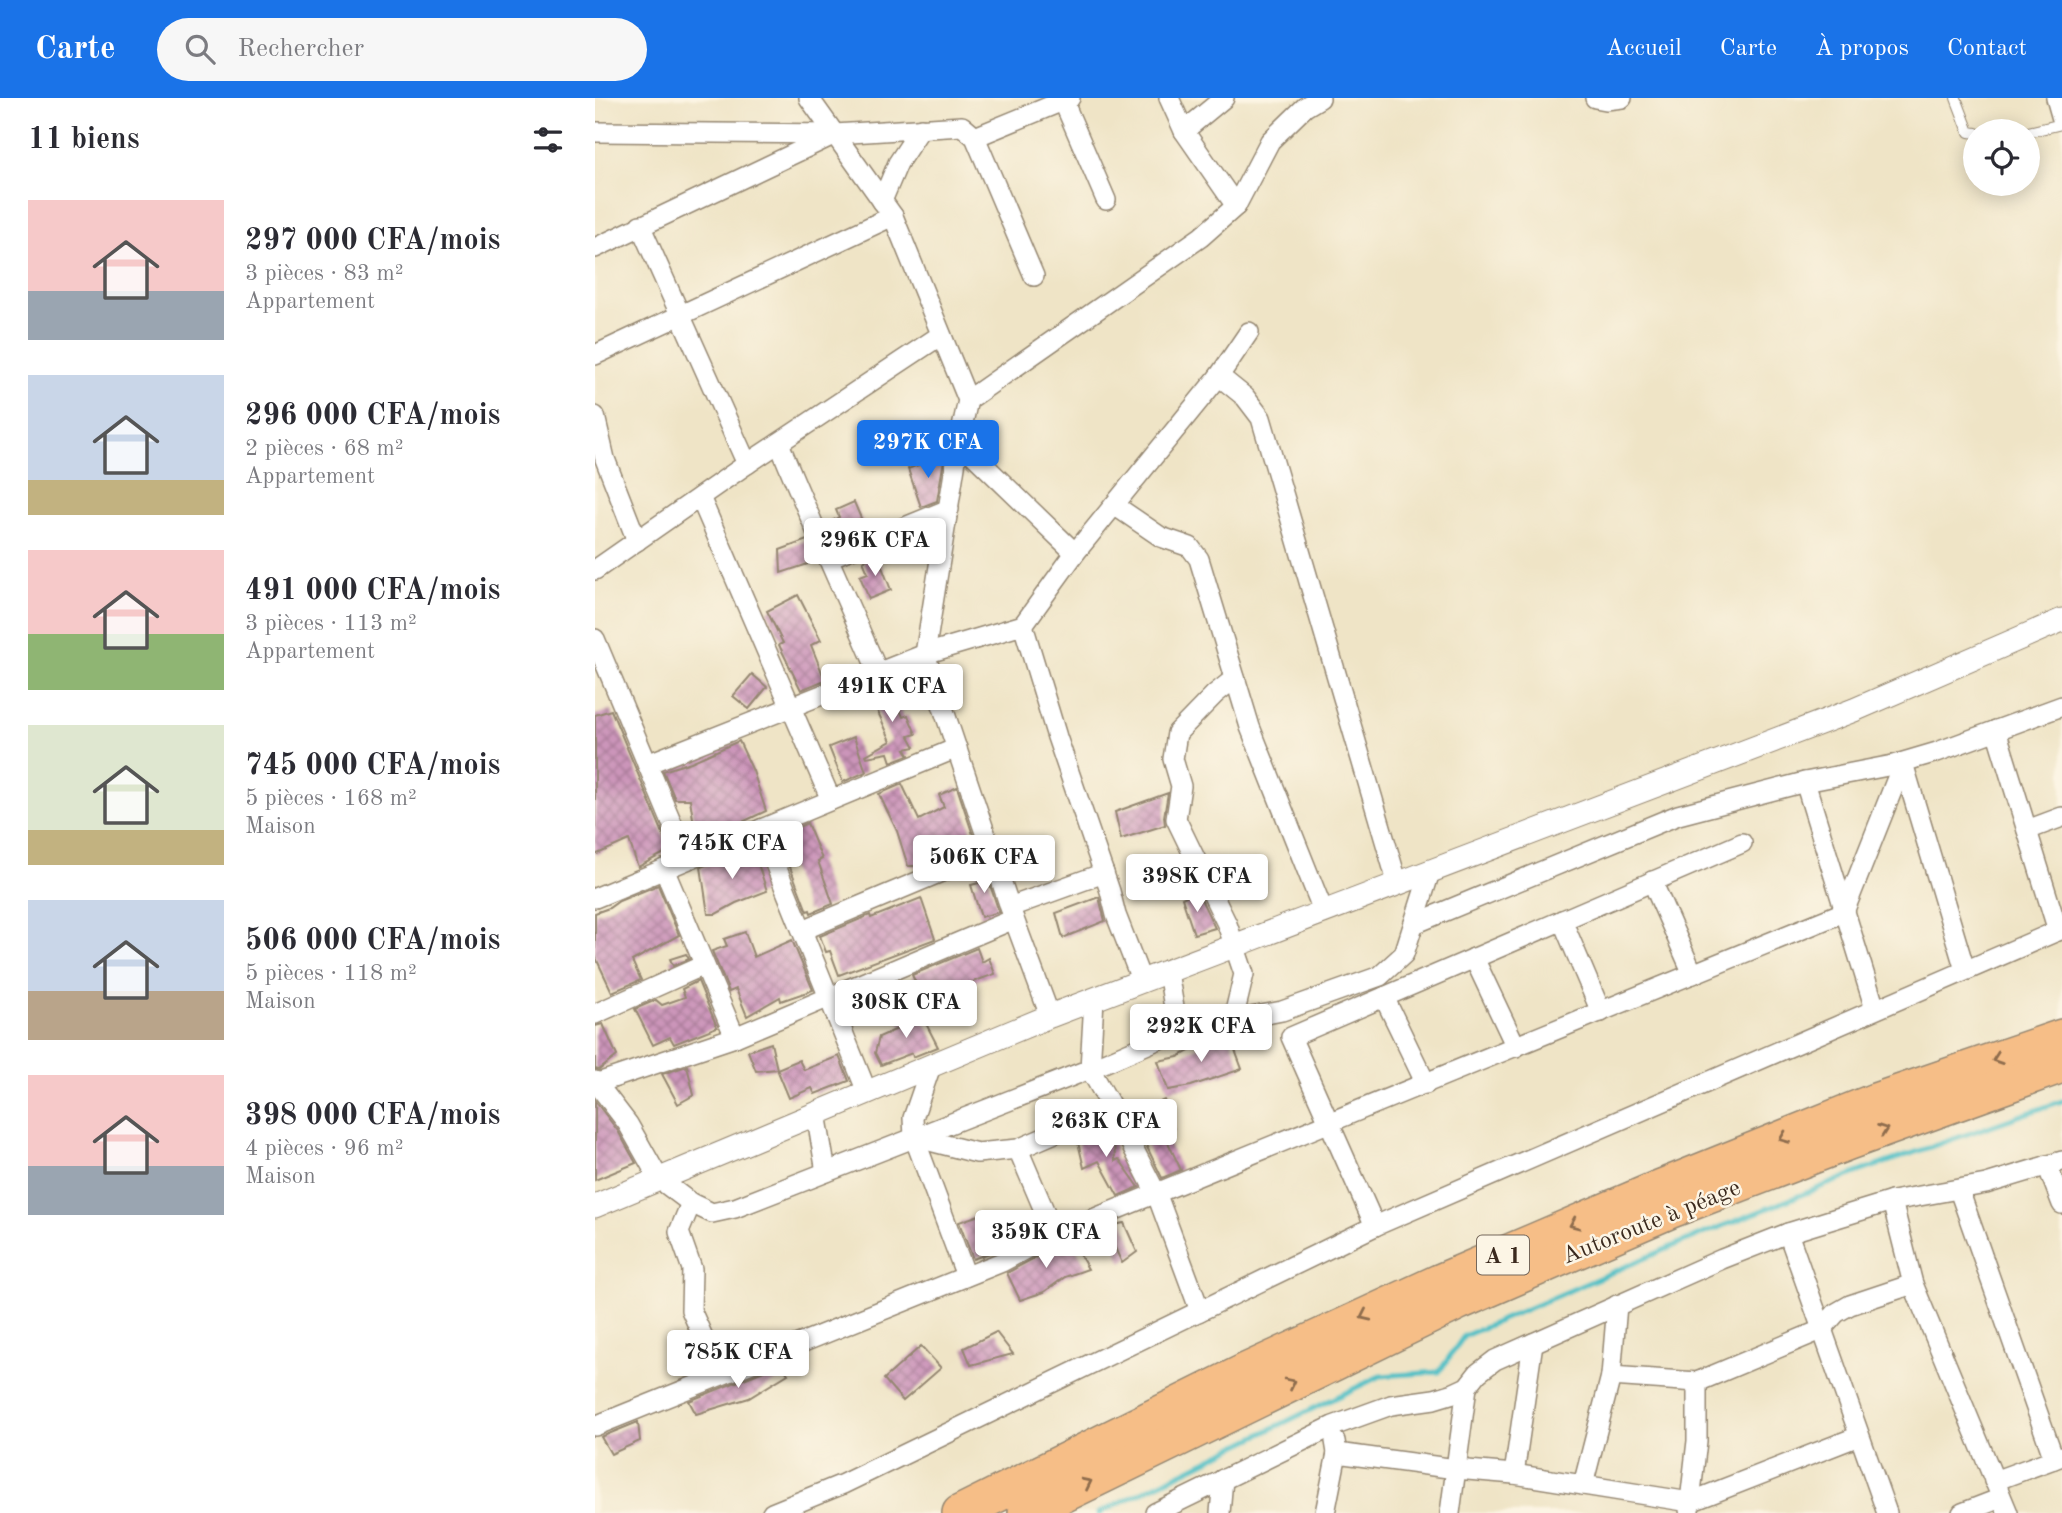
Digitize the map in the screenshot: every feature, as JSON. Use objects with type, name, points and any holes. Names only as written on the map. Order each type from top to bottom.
[{"type":"highway","name":"A 1","points":[[960,1513],[1246,1371],[1439,1282],[1654,1190],[1875,1101],[2062,1037]]},
{"type":"highway","name":"Autoroute à péage","points":[[1026,1513],[1459,1302],[1657,1216],[1849,1142],[2062,1065]]},
{"type":"street","points":[[809,98],[887,208],[968,400],[925,654],[1012,913],[1050,1016]]},
{"type":"street","points":[[1169,98],[1184,131],[1236,206]]},
{"type":"street","points":[[1184,131],[1224,98]]},
{"type":"street","points":[[968,400],[1202,237],[1236,206],[1270,141],[1305,107],[1320,98]]},
{"type":"street","points":[[1595,98],[1622,98]]},
{"type":"street","points":[[2056,98],[2062,122]]},
{"type":"street","points":[[975,137],[1065,99],[1106,200]]},
{"type":"street","points":[[595,132],[835,134],[962,126],[975,137],[1034,276]]},
{"type":"street","points":[[595,355],[680,315],[887,208],[898,163],[921,128]]},
{"type":"street","points":[[595,247],[835,134]]},
{"type":"street","points":[[640,225],[747,464]]},
{"type":"street","points":[[647,764],[925,654],[1023,625],[1076,553],[1219,376],[1249,332]]},
{"type":"street","points":[[595,570],[747,464],[941,335]]},
{"type":"street","points":[[1219,376],[1245,397],[1261,418],[1398,885]]},
{"type":"street","points":[[595,416],[600,462],[637,541]]},
{"type":"street","points":[[959,441],[1076,553]]},
{"type":"street","points":[[779,443],[816,534],[878,672]]},
{"type":"street","points":[[700,497],[831,800]]},
{"type":"street","points":[[1114,505],[1161,537],[1190,547],[1199,559],[1250,727],[1324,913]]},
{"type":"street","points":[[829,558],[949,509]]},
{"type":"street","points":[[595,1206],[1050,1016],[1854,710],[2062,620]]},
{"type":"street","points":[[1023,625],[1116,915],[1142,982]]},
{"type":"street","points":[[595,639],[687,859]]},
{"type":"street","points":[[1233,1020],[1244,974],[1227,924],[1176,819],[1181,786],[1173,759],[1177,733],[1215,694],[1235,678]]},
{"type":"street","points":[[1414,924],[1678,815],[1805,782],[1837,778],[1903,763],[2062,706]]},
{"type":"street","points":[[772,1513],[843,1484],[1375,1226],[2060,930],[1996,730]]},
{"type":"street","points":[[595,898],[957,748]]},
{"type":"street","points":[[595,1426],[967,1276],[1055,1236],[1843,912],[1903,763]]},
{"type":"street","points":[[1903,763],[1965,970]]},
{"type":"street","points":[[1805,782],[1875,1009]]},
{"type":"street","points":[[2027,830],[2062,817]]},
{"type":"street","points":[[761,829],[867,1093]]},
{"type":"street","points":[[1375,1226],[1291,1037],[1742,843]]},
{"type":"street","points":[[803,930],[991,851]]},
{"type":"street","points":[[664,869],[735,1037]]},
{"type":"street","points":[[1104,873],[735,1037],[596,1083],[628,1124],[659,1179],[691,1203],[712,1213],[735,1208],[1090,1069],[1178,1031],[1282,1011],[1380,976],[1405,954],[1430,872]]},
{"type":"street","points":[[1653,881],[1693,974]]},
{"type":"street","points":[[1562,920],[1601,1012]]},
{"type":"street","points":[[1474,958],[1516,1047]]},
{"type":"street","points":[[595,1014],[704,965]]},
{"type":"street","points":[[1168,972],[1178,1031]]},
{"type":"street","points":[[1384,997],[1426,1084]]},
{"type":"street","points":[[1094,1000],[1090,1069],[1157,1195],[1200,1311]]},
{"type":"street","points":[[931,1066],[913,1118],[914,1137],[967,1276]]},
{"type":"street","points":[[914,1137],[977,1153],[1018,1149],[1113,1108]]},
{"type":"street","points":[[816,1114],[826,1172]]},
{"type":"street","points":[[1018,1149],[1055,1236]]},
{"type":"street","points":[[1450,1513],[1467,1387],[1478,1373],[1495,1360],[1721,1259],[1788,1233],[1892,1201],[1986,1184],[2054,1163],[2062,1204]]},
{"type":"street","points":[[1959,1190],[2058,1457],[2001,1497],[1962,1513]]},
{"type":"street","points":[[1892,1201],[1913,1284],[2001,1497]]},
{"type":"street","points":[[691,1203],[679,1232],[692,1269],[691,1310],[720,1375]]},
{"type":"street","points":[[1788,1233],[1887,1513]]},
{"type":"street","points":[[1611,1376],[1697,1382],[1821,1331],[1836,1313],[1850,1305],[1913,1284]]},
{"type":"street","points":[[1583,1485],[1611,1376],[1617,1305]]},
{"type":"street","points":[[1514,1474],[1533,1343]]},
{"type":"street","points":[[1689,1507],[1697,1441],[1697,1382]]},
{"type":"street","points":[[1155,1513],[1333,1426],[1391,1405],[1434,1399],[1467,1387]]},
{"type":"street","points":[[1325,1513],[1337,1454],[1333,1426]]},
{"type":"street","points":[[1337,1454],[1514,1474],[1689,1507],[1859,1436]]},
{"type":"street","points":[[1220,1513],[1223,1479]]},
{"type":"lane","points":[[1956,98],[1964,119]]},
{"type":"lane","points":[[2040,128],[2062,122]]},
{"type":"building","points":[[945,454],[937,501],[921,507],[908,469]]},
{"type":"building","points":[[854,502],[866,530],[841,540],[832,521],[839,517],[836,510]]},
{"type":"building","points":[[807,540],[811,563],[781,573],[780,550]]},
{"type":"building","points":[[877,554],[891,590],[869,599],[860,576],[868,573],[863,561]]},
{"type":"building","points":[[798,595],[821,640],[811,645],[825,680],[801,690],[779,645],[783,643],[767,611]]},
{"type":"building","points":[[752,674],[767,687],[749,709],[733,696]]},
{"type":"building","points":[[888,682],[903,717],[908,715],[916,734],[909,736],[915,747],[905,749],[909,755],[891,762],[888,753],[866,755],[891,741],[868,690]]},
{"type":"building","points":[[611,710],[670,850],[638,867],[629,840],[595,855],[595,715]]},
{"type":"building","points":[[854,737],[866,772],[843,782],[829,747]]},
{"type":"building","points":[[739,741],[753,771],[766,811],[717,834],[696,838],[690,799],[675,799],[663,771]]},
{"type":"building","points":[[902,784],[919,820],[944,807],[939,795],[957,787],[976,844],[968,848],[966,843],[924,866],[908,866],[897,831],[879,794]]},
{"type":"building","points":[[1168,793],[1165,825],[1121,839],[1115,812]]},
{"type":"building","points":[[807,823],[822,859],[818,861],[833,904],[811,913],[810,910],[807,911],[783,849],[792,845],[786,833]]},
{"type":"building","points":[[738,852],[739,857],[754,852],[767,891],[716,914],[708,914],[701,867]]},
{"type":"building","points":[[984,867],[999,912],[981,917],[971,885],[979,883],[975,871]]},
{"type":"building","points":[[658,885],[679,935],[632,961],[641,980],[612,992],[595,956],[595,913]]},
{"type":"building","points":[[1197,891],[1215,928],[1194,934],[1182,898]]},
{"type":"building","points":[[1099,897],[1105,921],[1063,938],[1056,913]]},
{"type":"building","points":[[921,898],[935,939],[839,975],[830,951],[826,952],[820,936]]},
{"type":"building","points":[[745,932],[754,957],[792,940],[813,990],[781,1001],[780,997],[747,1016],[736,989],[729,992],[712,951],[727,946],[724,939]]},
{"type":"building","points":[[977,948],[982,962],[989,958],[995,974],[939,994],[939,997],[923,998],[912,975]]},
{"type":"building","points":[[686,954],[689,959],[673,966],[670,959]]},
{"type":"building","points":[[698,981],[717,1027],[674,1044],[670,1037],[653,1045],[635,1009],[656,1000],[662,1005],[685,997],[682,989]]},
{"type":"building","points":[[919,1010],[938,1047],[913,1057],[912,1053],[881,1065],[875,1053],[879,1037],[902,1027],[899,1020]]},
{"type":"building","points":[[603,1024],[617,1056],[599,1070],[595,1069],[595,1026]]},
{"type":"building","points":[[1229,1034],[1242,1069],[1191,1086],[1168,1090],[1158,1061],[1178,1057],[1206,1042]]},
{"type":"building","points":[[771,1043],[777,1069],[756,1071],[748,1051]]},
{"type":"building","points":[[839,1056],[849,1081],[815,1094],[812,1088],[789,1098],[777,1069],[799,1060],[804,1070]]},
{"type":"building","points":[[687,1066],[694,1095],[678,1104],[662,1074]]},
{"type":"building","points":[[1164,1100],[1174,1130],[1164,1134],[1181,1170],[1162,1178],[1130,1115]]},
{"type":"building","points":[[595,1101],[618,1131],[636,1163],[595,1180]]},
{"type":"building","points":[[1107,1125],[1114,1137],[1115,1161],[1119,1159],[1139,1187],[1118,1196],[1099,1161],[1084,1168],[1077,1138]]},
{"type":"building","points":[[982,1214],[998,1250],[973,1259],[959,1222]]},
{"type":"building","points":[[1124,1223],[1137,1252],[1122,1263],[1105,1227]]},
{"type":"building","points":[[1072,1241],[1088,1269],[1065,1277],[1044,1292],[1020,1300],[1007,1273]]},
{"type":"building","points":[[996,1332],[1013,1354],[971,1365],[964,1348]]},
{"type":"building","points":[[921,1346],[941,1368],[903,1401],[884,1379]]},
{"type":"building","points":[[781,1364],[788,1374],[749,1398],[696,1414],[689,1401]]},
{"type":"building","points":[[638,1422],[640,1441],[611,1454],[601,1437]]},
{"type":"waterway","points":[[1099,1513],[1380,1376],[1439,1372],[1464,1336],[1680,1243],[1859,1172],[2062,1101]]}]
